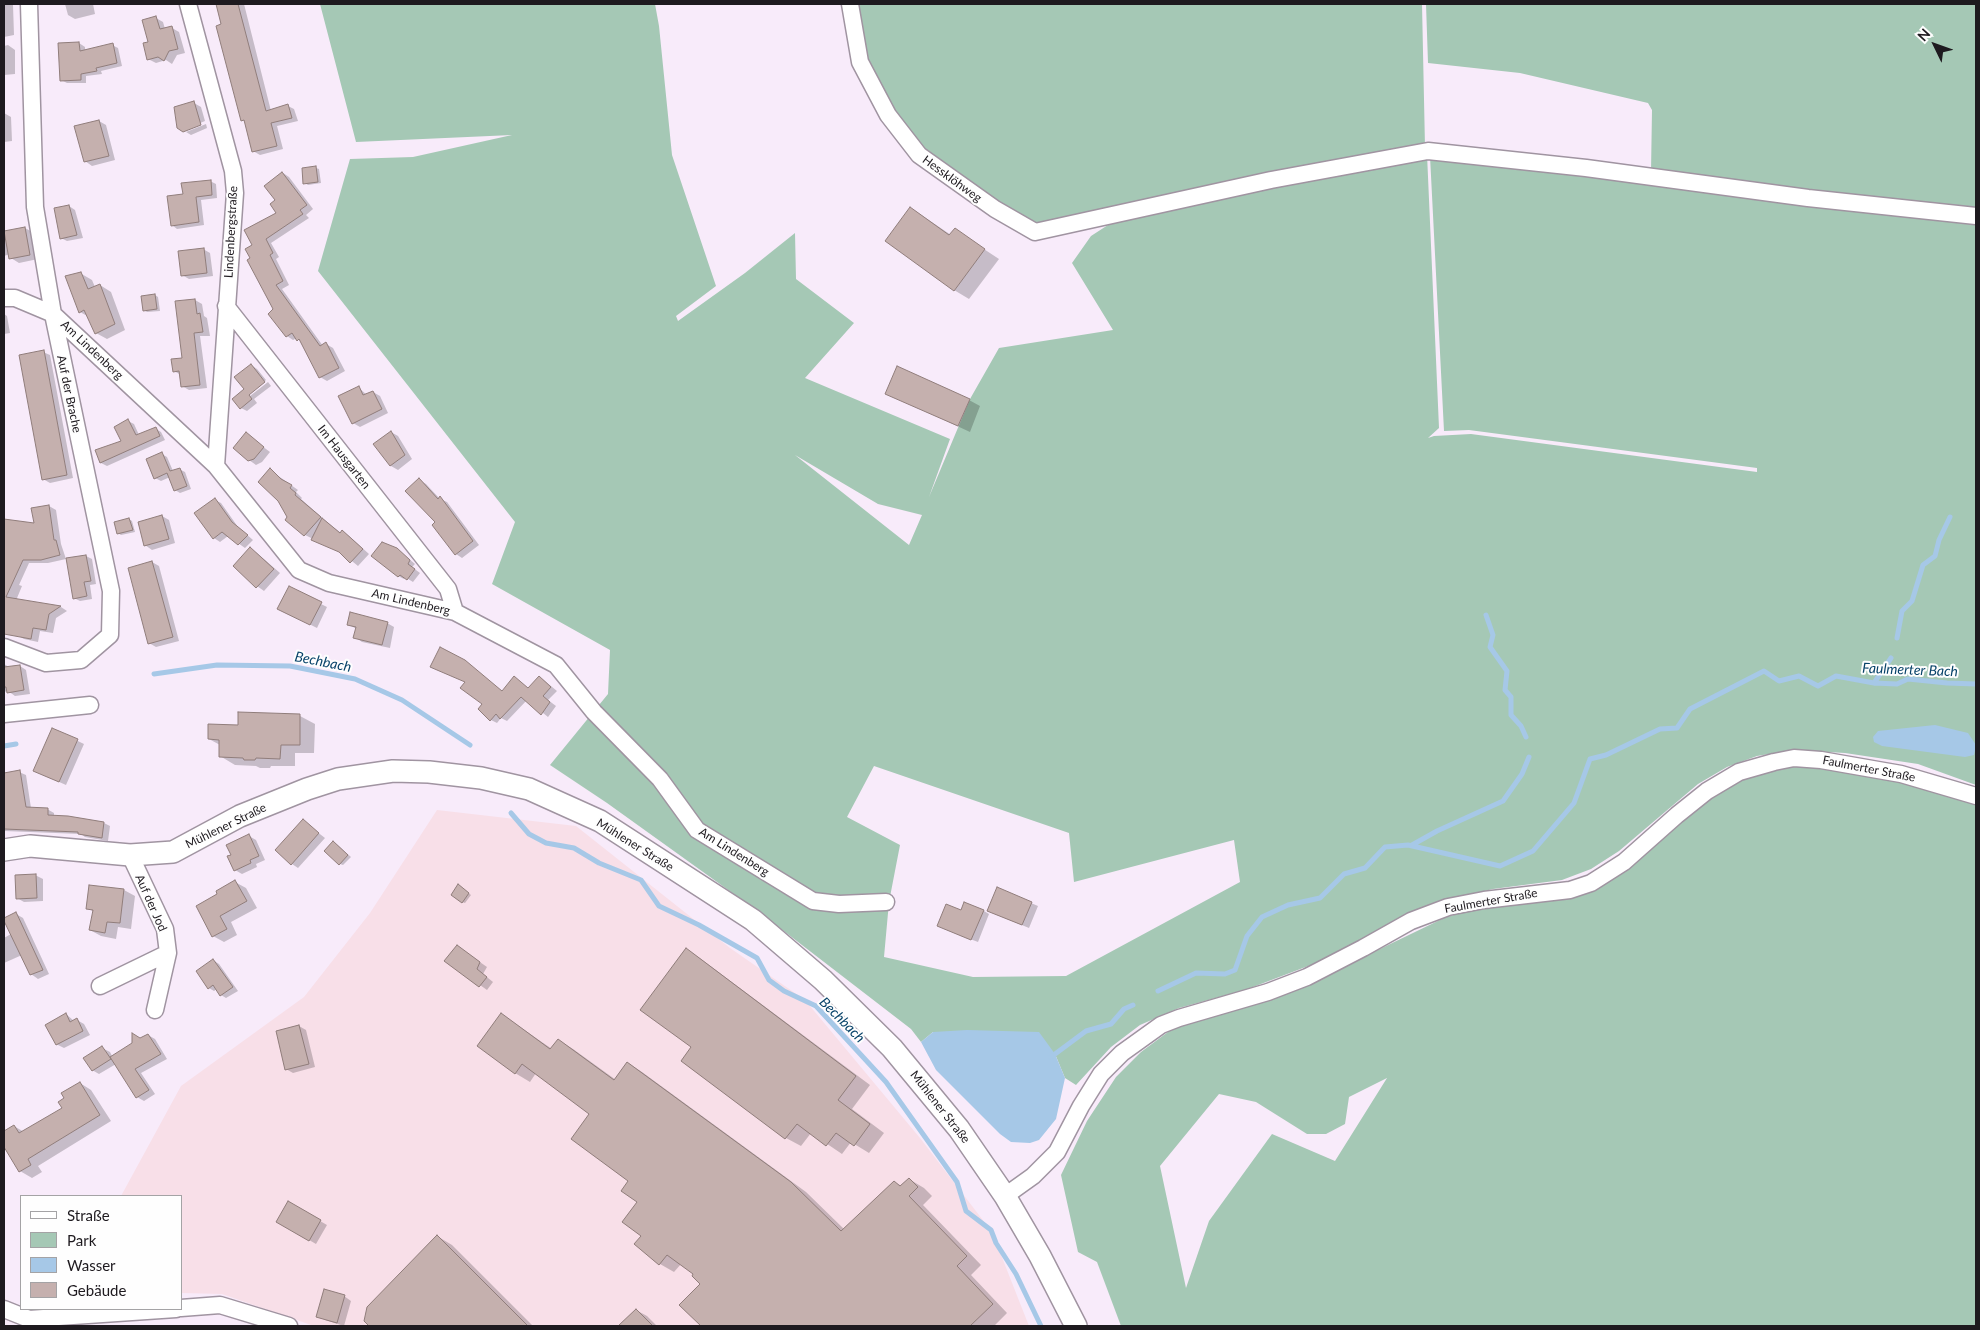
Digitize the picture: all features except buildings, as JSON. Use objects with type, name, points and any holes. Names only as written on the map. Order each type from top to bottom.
[{"type":"main road","name":"Mühlener Straße","points":[[4,850],[30,846],[130,855],[173,852],[240,816],[307,789],[338,779],[393,771],[429,772],[482,778],[529,789],[600,821],[753,920],[823,980],[892,1048],[959,1129],[1005,1196],[1040,1256],[1076,1326]]},
{"type":"street","name":"Auf der Brache","points":[[4,647],[46,663],[81,660],[110,635],[110,591],[53,314],[35,207],[29,4]]},
{"type":"street","name":"Lindenbergstraße","points":[[188,4],[233,171],[235,193],[216,466]]},
{"type":"street","name":"Hessklöhweg","points":[[850,4],[860,62],[888,115],[919,155],[995,209],[1035,232],[1271,180],[1428,151],[1586,168],[1808,198],[1976,216]]},
{"type":"street","name":"Am Lindenberg","points":[[4,298],[15,298],[53,314],[216,466],[299,570],[329,583],[455,612],[556,665],[594,712],[660,779],[697,830],[813,901],[839,904],[886,902]]},
{"type":"street","name":"Im Hausgarten","points":[[226,306],[448,589],[455,612]]},
{"type":"street","points":[[4,714],[90,705]]},
{"type":"street","name":"Faulmerter Straße","points":[[1005,1196],[1034,1176],[1057,1152],[1068,1135],[1080,1106],[1102,1074],[1122,1053],[1161,1025],[1268,992],[1306,977],[1364,948],[1411,921],[1448,907],[1484,900],[1570,890],[1591,883],[1624,862],[1707,791],[1739,772],[1794,758],[1821,760],[1901,774],[1976,796]]},
{"type":"street","name":"Auf der Jod","points":[[130,855],[165,929],[168,953],[155,1010]]},
{"type":"street","points":[[100,986],[168,953]]},
{"type":"street","points":[[182,1308],[220,1305],[289,1326]]},
{"type":"street","points":[[4,1309],[29,1318],[160,1310]]},
{"type":"shaded area","points":[[437,810],[576,826],[730,948],[805,1000],[920,1138],[992,1232],[1029,1326],[314,1326],[222,1294],[182,1293],[182,1195],[122,1195],[181,1086],[304,997],[370,913]]},
{"type":"green space","points":[[320,4],[655,4],[659,26],[672,155],[716,286],[676,316],[678,321],[745,273],[795,233],[796,279],[854,323],[805,378],[950,439],[929,497],[970,399],[999,348],[1113,330],[1072,263],[1091,236],[1108,225],[1130,216],[1427,154],[1439,428],[1428,438],[1471,434],[1757,472],[1757,468],[1469,430],[1444,431],[1430,156],[1976,219],[1976,785],[1918,764],[1845,753],[1793,750],[1757,756],[1727,767],[1698,784],[1619,851],[1591,869],[1562,880],[1493,889],[1451,899],[1324,960],[1245,990],[1179,1008],[1140,1025],[1111,1047],[1076,1085],[1065,1078],[1055,1054],[933,1032],[921,1042],[911,1029],[763,915],[607,803],[550,765],[608,694],[610,650],[492,584],[515,522],[318,271],[350,159],[413,157],[512,135],[356,142]],"holes":[[[795,455],[878,504],[922,515],[909,545]],[[874,766],[1069,833],[1074,882],[1234,840],[1240,882],[1066,976],[973,977],[884,957],[889,902],[900,845],[847,817]]]},
{"type":"green space","points":[[854,4],[1422,4],[1425,147],[1048,224],[1032,222],[990,199],[934,161],[916,142],[881,91],[866,57]]},
{"type":"green space","points":[[1426,4],[1976,4],[1976,211],[1651,172],[1652,110],[1648,103],[1520,73],[1428,63]]},
{"type":"green space","points":[[1813,762],[1934,788],[1976,805],[1976,1326],[1121,1326],[1097,1262],[1078,1252],[1061,1175],[1087,1121],[1116,1077],[1141,1052],[1172,1029],[1297,989],[1444,918],[1467,911],[1559,897],[1750,773]],"holes":[[[1387,1078],[1335,1161],[1272,1134],[1209,1221],[1186,1288],[1160,1166],[1219,1094],[1256,1102],[1307,1134],[1326,1134],[1345,1124],[1349,1097]]]},
{"type":"water","points":[[1935,725],[1968,733],[1976,745],[1974,755],[1965,757],[1882,746],[1874,742],[1873,737],[1878,731]]},
{"type":"water","points":[[967,1030],[1039,1032],[1055,1054],[1065,1078],[1056,1119],[1039,1140],[1030,1143],[1011,1142],[1000,1134],[936,1070],[921,1042],[933,1032]]},
{"type":"waterway","points":[[1897,638],[1902,611],[1912,601],[1923,565],[1935,556],[1939,540],[1950,517]]},
{"type":"waterway","points":[[1486,615],[1493,635],[1490,647],[1507,671],[1505,690],[1511,697],[1511,715],[1521,726],[1526,737]]},
{"type":"waterway","points":[[1874,683],[1891,658]]},
{"type":"waterway","name":"Bechbach","points":[[154,674],[217,665],[290,666],[355,679],[402,700],[470,745]]},
{"type":"waterway","name":"Faulmerter Bach","points":[[1158,991],[1196,973],[1225,974],[1235,970],[1247,936],[1262,917],[1288,905],[1320,898],[1344,874],[1365,868],[1385,847],[1408,845],[1500,866],[1533,851],[1574,803],[1590,759],[1606,755],[1660,729],[1677,728],[1690,709],[1764,671],[1779,681],[1799,676],[1818,686],[1836,676],[1874,683],[1897,684],[1908,679],[1976,684]]},
{"type":"waterway","name":"Bechbach","points":[[4,746],[16,744]]},
{"type":"waterway","points":[[1412,845],[1437,831],[1503,801],[1522,774],[1529,757]]},
{"type":"waterway","name":"Bechbach","points":[[511,813],[529,834],[546,843],[574,848],[599,863],[641,880],[659,906],[699,925],[757,958],[769,980],[784,991],[816,1006],[886,1082],[957,1182],[966,1211],[991,1230],[996,1243],[1016,1274],[1041,1326]]},
{"type":"waterway","name":"Faulmerter Bach","points":[[1051,1057],[1086,1031],[1111,1024],[1124,1009],[1133,1005]]}]
